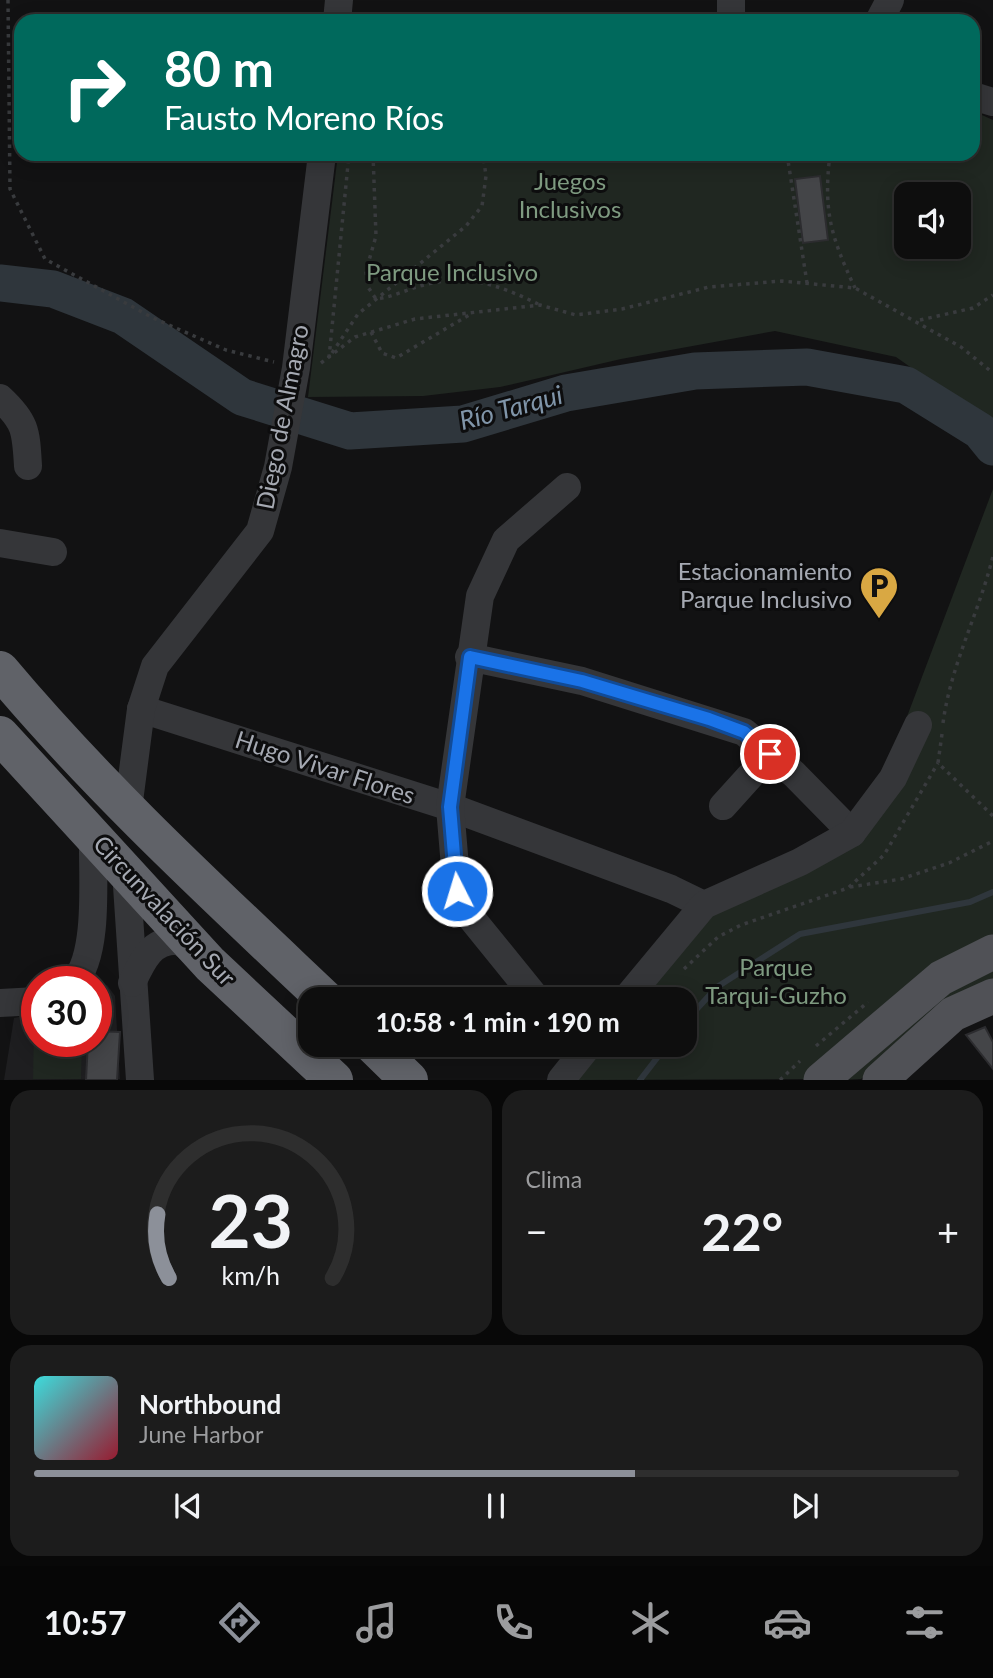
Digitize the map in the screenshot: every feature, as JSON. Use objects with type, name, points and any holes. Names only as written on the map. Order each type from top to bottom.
[{"type":"highway","name":"Circunvalación Sur","points":[[0,670],[65,745],[128,809],[313,987]]},
{"type":"highway","name":"Circunvalación Sur","points":[[0,735],[210,964],[334,1080]]},
{"type":"highway","points":[[385,1057],[409,1080]]},
{"type":"main road","points":[[821,1080],[942,978],[993,952]]},
{"type":"main road","points":[[880,1080],[953,1014],[993,996]]},
{"type":"street","name":"Diego de Almagro","points":[[128,809],[141,709],[155,666],[260,531],[278,467],[296,368],[321,161]]},
{"type":"street","points":[[0,398],[19,416],[26,430],[28,466]]},
{"type":"street","points":[[527,987],[468,914],[457,891],[450,807],[480,596],[506,540],[567,487]]},
{"type":"street","points":[[0,543],[54,552]]},
{"type":"street","points":[[470,657],[582,681],[744,732],[852,833]]},
{"type":"street","name":"Hugo Vivar Flores","points":[[141,709],[450,807],[671,889],[704,905]]},
{"type":"street","points":[[636,987],[704,905],[800,862],[852,833],[893,778],[918,725]]},
{"type":"street","points":[[723,806],[770,754]]},
{"type":"street","points":[[85,966],[92,943],[93,835]]},
{"type":"street","points":[[126,871],[140,1080]]},
{"type":"street","points":[[132,983],[150,950],[170,940],[180,941],[210,964]]},
{"type":"street","points":[[0,1003],[21,1002]]},
{"type":"street","points":[[561,1080],[575,1057]]},
{"type":"path","points":[[8,0],[10,189],[46,259],[153,318],[226,350],[296,368],[311,369],[355,337],[415,319],[540,305]]},
{"type":"path","points":[[329,358],[348,161]]},
{"type":"path","points":[[373,161],[376,236],[366,271],[368,287],[376,299]]},
{"type":"path","points":[[329,358],[358,314],[466,226],[482,206],[486,176],[484,161]]},
{"type":"path","points":[[788,161],[807,283]]},
{"type":"path","points":[[829,161],[829,228],[855,288]]},
{"type":"path","points":[[376,299],[393,297],[430,283],[470,279],[500,286],[540,305],[576,315],[622,309],[709,287],[782,281],[855,288],[961,346],[993,373]]},
{"type":"path","points":[[918,321],[973,308],[993,295]]},
{"type":"path","points":[[371,332],[382,353],[396,358],[472,313]]},
{"type":"path","points":[[848,888],[884,855],[938,763],[950,680],[983,597],[993,556]]},
{"type":"path","points":[[938,763],[993,816]]},
{"type":"path","points":[[682,971],[718,937],[741,925],[848,888],[901,879],[949,863],[993,841]]},
{"type":"shaded area","points":[[112,992],[115,996],[120,1079],[4,1080],[14,1018],[21,1016],[21,1057],[112,1057]]},
{"type":"green space","name":"Parque Inclusivo","points":[[980,114],[993,120],[993,425],[896,357],[775,331],[621,359],[500,387],[423,396],[308,397],[337,161],[980,161]]},
{"type":"green space","name":"Parque Tarqui-Guzho","points":[[993,489],[993,938],[806,1079],[575,1080],[593,1057],[697,1057],[697,987],[649,987],[709,912],[860,841]]},
{"type":"green space","points":[[993,966],[993,981],[949,1006],[861,1079],[839,1080],[938,995]]},
{"type":"green space","points":[[33,1057],[82,1057],[81,1079],[33,1079]]},
{"type":"building","points":[[820,176],[828,240],[803,243],[795,179]]},
{"type":"building","points":[[985,1027],[993,1042],[993,1069],[966,1035]]},
{"type":"building","points":[[112,1032],[120,1032],[117,1080],[86,1080],[87,1057],[112,1057]]},
{"type":"waterway","name":"Río Tarqui","points":[[0,283],[53,289],[123,316],[242,397],[350,431],[463,424],[566,393],[695,371],[807,367],[906,385],[980,431],[993,447]]},
{"type":"waterway","points":[[697,1009],[717,987],[800,934],[970,902],[993,892]]},
{"type":"waterway","points":[[640,1080],[658,1057]]},
{"type":"place","name":"Estacionamiento Parque Inclusivo","points":[[879,620]]},
{"type":"route","points":[[457,891],[450,807],[470,657],[582,681],[709,719],[744,732],[770,754]]},
{"type":"park label","name":"Juegos Inclusivos","points":[[570,196]]}]
